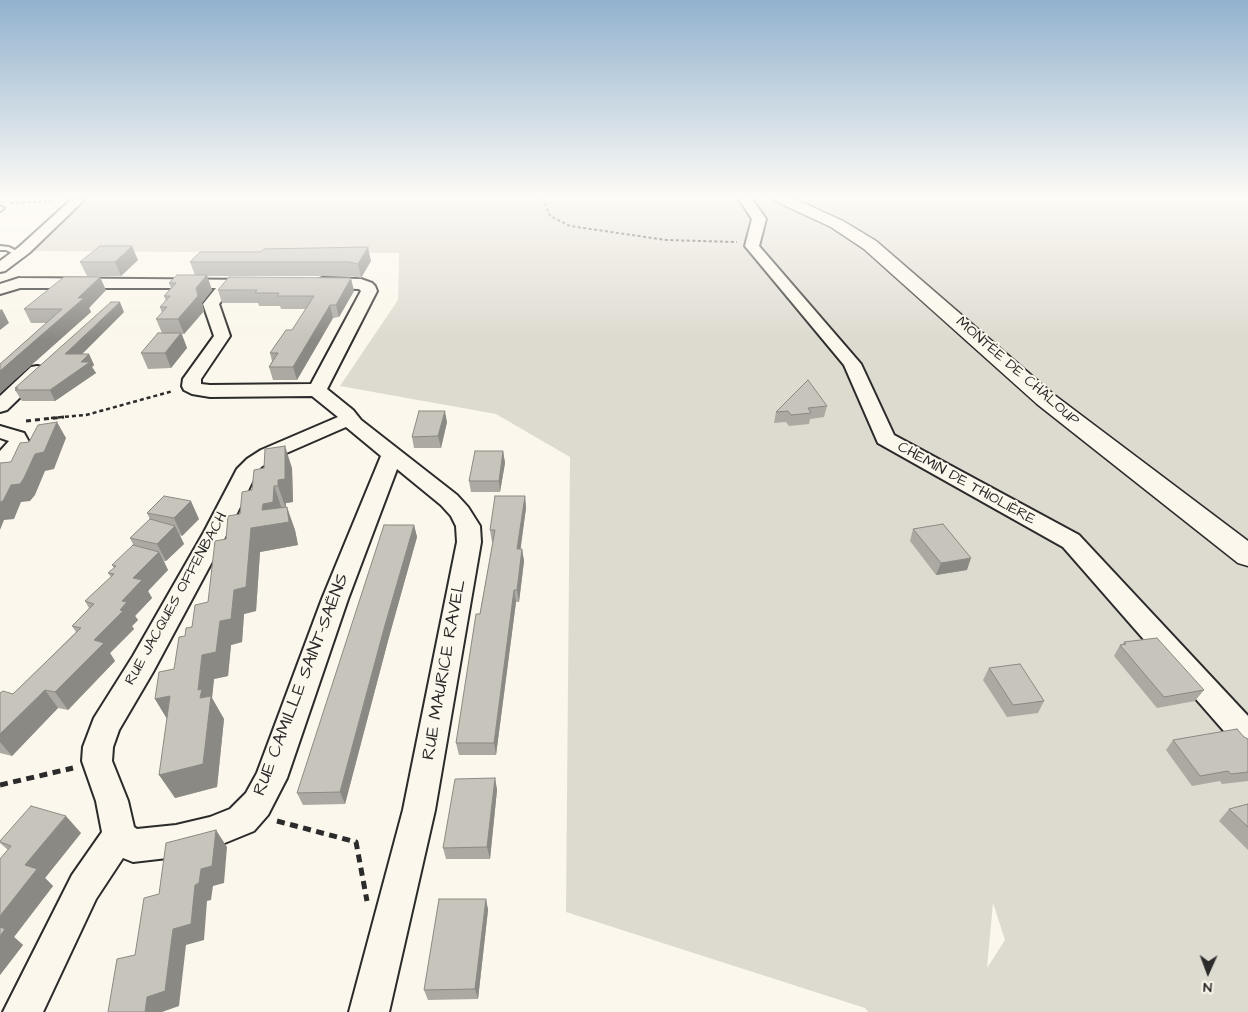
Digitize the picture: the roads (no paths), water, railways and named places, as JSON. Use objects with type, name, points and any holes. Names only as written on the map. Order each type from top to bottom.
[{"type":"main road","name":"MONTÉE DE CHALOUP","points":[[870,245],[1045,399],[1248,556]]},
{"type":"street","points":[[0,268],[28,245]]},
{"type":"street","name":"CHEMIN DE THIOLIÈRE","points":[[752,245],[852,364],[885,439],[1071,541],[1248,737]]},
{"type":"street","points":[[0,289],[20,283],[266,283]]},
{"type":"street","points":[[112,303],[134,283]]},
{"type":"street","points":[[228,283],[211,304],[213,315],[222,330],[222,336],[192,379],[191,386],[199,390],[210,392],[317,390],[369,291],[367,286],[360,284],[304,283]]},
{"type":"street","points":[[0,406],[46,362]]},
{"type":"street","name":"RUE MAURICE RAVEL","points":[[317,390],[346,414],[349,419],[449,500],[460,512],[468,526],[469,542],[419,810],[369,1012]]},
{"type":"street","name":"RUE JACQUES OFFENBACH","points":[[119,836],[112,801],[98,761],[98,747],[105,727],[143,664],[216,532],[244,474],[254,463],[268,454],[349,419]]},
{"type":"street","points":[[0,432],[17,437],[19,442],[0,464]]},
{"type":"street","name":"RUE CAMILLE SAINT-SAËNS","points":[[119,836],[133,846],[176,841],[210,833],[242,820],[257,804],[271,778],[331,608],[392,454]]},
{"type":"street","points":[[23,1012],[84,886],[119,836]]},
{"type":"lane","points":[[0,248],[6,248],[18,254]]}]
